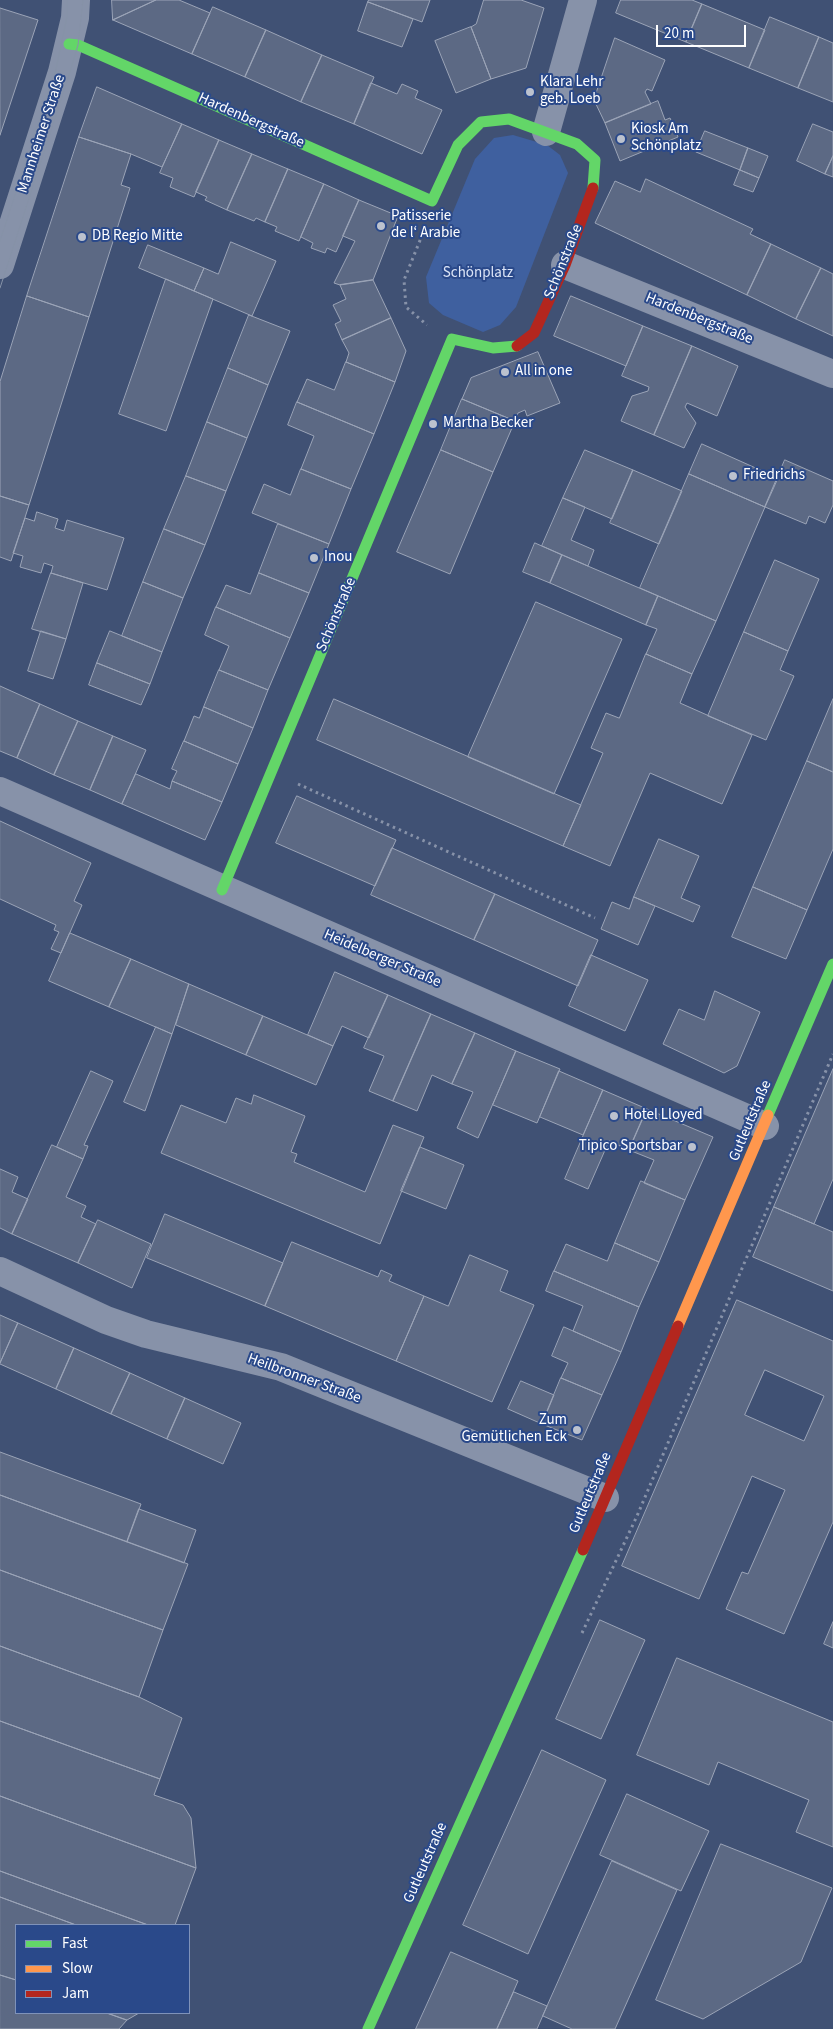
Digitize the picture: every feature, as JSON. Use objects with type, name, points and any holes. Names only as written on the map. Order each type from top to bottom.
[{"type":"street","name":"Mannheimer Straße","points":[[0,265],[62,72],[70,44],[76,0]]},
{"type":"street","points":[[546,132],[583,0]]},
{"type":"street","name":"Hardenbergstraße","points":[[70,44],[78,45],[432,201]]},
{"type":"street","name":"Schönstraße","points":[[222,890],[452,339],[492,348],[516,346],[534,333],[565,265],[594,184],[595,160],[577,144],[546,132],[509,120],[481,122],[458,146],[432,201]]},
{"type":"street","name":"Hardenbergstraße","points":[[565,265],[833,374]]},
{"type":"street","name":"Heidelberger Straße","points":[[0,792],[765,1126]]},
{"type":"street","name":"Gutleutstraße","points":[[368,2029],[605,1498],[833,964]]},
{"type":"street","name":"Heilbronner Straße","points":[[0,1271],[106,1320],[146,1334],[281,1367],[605,1498]]},
{"type":"path","points":[[432,201],[423,234],[404,280],[406,307],[422,323],[452,339]]},
{"type":"path","points":[[291,781],[594,918]]},
{"type":"path","points":[[582,1633],[637,1516],[833,1054]]},
{"type":"green space","name":"Schönplatz","points":[[513,135],[547,145],[560,155],[568,173],[516,307],[500,325],[483,332],[443,315],[429,303],[426,277],[475,159],[494,138]]},
{"type":"building","points":[[112,0],[156,0],[113,20]]},
{"type":"building","points":[[156,0],[179,0],[210,13],[192,54],[113,20]]},
{"type":"building","points":[[369,0],[430,0],[422,22],[368,2]]},
{"type":"building","points":[[484,0],[521,0],[544,8],[526,68],[491,79],[471,27],[476,24]]},
{"type":"building","points":[[621,0],[692,0],[702,4],[686,42],[616,13]]},
{"type":"building","points":[[368,2],[413,19],[402,47],[358,31]]},
{"type":"building","points":[[702,4],[765,30],[749,68],[686,42]]},
{"type":"building","points":[[213,7],[266,30],[245,77],[192,54]]},
{"type":"building","points":[[0,8],[38,20],[0,135]]},
{"type":"building","points":[[770,17],[819,37],[798,88],[749,68]]},
{"type":"building","points":[[471,27],[491,79],[456,93],[435,41]]},
{"type":"building","points":[[266,30],[322,55],[301,102],[245,77]]},
{"type":"building","points":[[819,37],[833,43],[833,102],[798,88]]},
{"type":"building","points":[[615,38],[665,60],[652,91],[647,89],[645,92],[651,104],[605,123],[594,100]]},
{"type":"building","points":[[322,55],[374,77],[354,124],[301,102]]},
{"type":"building","points":[[371,83],[397,94],[402,84],[418,91],[415,98],[442,110],[422,154],[354,124]]},
{"type":"building","points":[[97,87],[182,124],[162,167],[131,154],[79,137]]},
{"type":"building","points":[[658,101],[665,120],[670,118],[678,137],[620,161],[605,123]]},
{"type":"building","points":[[182,124],[219,140],[194,197],[170,187],[173,178],[160,173]]},
{"type":"building","points":[[813,124],[833,132],[833,156],[825,174],[797,161]]},
{"type":"building","points":[[705,131],[748,148],[740,170],[696,152]]},
{"type":"building","points":[[79,137],[131,154],[121,185],[130,188],[89,317],[27,296]]},
{"type":"building","points":[[219,140],[252,154],[227,210],[205,200],[207,197],[196,192]]},
{"type":"building","points":[[748,148],[768,156],[759,178],[740,170]]},
{"type":"building","points":[[252,154],[288,169],[265,222],[256,218],[254,221],[227,210]]},
{"type":"building","points":[[833,156],[833,177],[825,174]]},
{"type":"building","points":[[288,169],[324,184],[299,241],[275,231],[277,227],[265,222]]},
{"type":"building","points":[[740,170],[759,178],[753,192],[734,185]]},
{"type":"building","points":[[646,179],[753,229],[750,234],[771,244],[747,295],[595,223],[615,181],[640,192]]},
{"type":"building","points":[[324,184],[359,200],[336,252],[327,248],[325,253],[311,248],[313,243],[301,237]]},
{"type":"building","points":[[359,200],[398,216],[373,280],[340,285],[334,283],[355,241],[343,236]]},
{"type":"building","points":[[231,242],[276,261],[252,316],[194,291],[204,268],[218,274]]},
{"type":"building","points":[[771,244],[821,268],[796,319],[747,295]]},
{"type":"building","points":[[148,245],[204,268],[194,291],[139,268]]},
{"type":"building","points":[[821,268],[833,274],[833,336],[796,319]]},
{"type":"building","points":[[166,279],[213,299],[166,431],[119,414]]},
{"type":"building","points":[[373,280],[391,318],[342,340],[335,324],[341,321],[333,305],[346,299],[340,285]]},
{"type":"building","points":[[27,296],[89,317],[29,505],[0,496],[0,382]]},
{"type":"building","points":[[571,296],[643,326],[626,366],[554,336]]},
{"type":"building","points":[[249,315],[290,331],[268,385],[228,368]]},
{"type":"building","points":[[391,318],[406,351],[395,382],[346,362],[349,353],[342,340]]},
{"type":"building","points":[[643,326],[692,346],[654,435],[621,421],[632,396],[648,391],[649,387],[622,376]]},
{"type":"building","points":[[692,346],[738,366],[717,416],[687,403],[685,407],[696,423],[684,448],[654,435]]},
{"type":"building","points":[[538,352],[560,403],[527,416],[525,410],[518,413],[515,421],[462,399],[471,378]]},
{"type":"building","points":[[346,362],[395,382],[374,434],[297,402],[307,379],[334,390]]},
{"type":"building","points":[[228,368],[268,385],[247,438],[207,422]]},
{"type":"building","points":[[462,399],[515,421],[493,472],[441,450]]},
{"type":"building","points":[[297,402],[374,434],[351,489],[301,469],[314,436],[288,425]]},
{"type":"building","points":[[207,422],[247,438],[226,491],[186,476]]},
{"type":"building","name":"Friedrichs","points":[[702,444],[778,478],[765,507],[689,474]]},
{"type":"building","points":[[441,450],[493,472],[450,574],[397,552]]},
{"type":"building","points":[[585,450],[633,470],[612,519],[563,498]]},
{"type":"building","points":[[785,460],[833,481],[833,505],[825,523],[809,516],[806,524],[765,507]]},
{"type":"building","points":[[301,469],[351,489],[329,544],[252,513],[264,484],[290,495]]},
{"type":"building","points":[[633,470],[682,491],[659,544],[610,523]]},
{"type":"building","points":[[689,474],[765,507],[716,621],[640,588]]},
{"type":"building","points":[[186,476],[226,491],[205,545],[164,529]]},
{"type":"building","points":[[0,496],[29,505],[11,561],[0,557]]},
{"type":"building","points":[[563,498],[585,507],[571,540],[594,550],[588,566],[542,546]]},
{"type":"building","points":[[37,512],[58,519],[55,528],[64,531],[67,520],[124,538],[107,590],[51,573],[53,566],[44,563],[41,573],[20,567],[23,556],[13,553],[25,518],[34,521]]},
{"type":"building","points":[[278,524],[329,544],[309,593],[259,573]]},
{"type":"building","points":[[164,529],[205,545],[183,598],[143,582]]},
{"type":"building","points":[[535,543],[562,555],[550,583],[523,572]]},
{"type":"building","points":[[562,555],[658,596],[646,625],[550,583]]},
{"type":"building","points":[[775,560],[819,579],[788,651],[744,632]]},
{"type":"building","points":[[51,573],[83,583],[66,639],[32,629]]},
{"type":"building","points":[[259,573],[309,593],[290,638],[216,607],[226,585],[250,594]]},
{"type":"building","points":[[143,582],[183,598],[162,652],[122,636]]},
{"type":"building","points":[[658,596],[716,621],[692,674],[646,654],[657,629],[646,625]]},
{"type":"building","points":[[536,602],[622,639],[554,794],[468,757]]},
{"type":"building","points":[[216,607],[290,638],[268,690],[219,670],[229,646],[205,635]]},
{"type":"building","points":[[41,631],[66,639],[53,679],[28,671]]},
{"type":"building","points":[[110,631],[162,652],[150,684],[97,663]]},
{"type":"building","points":[[744,632],[788,651],[780,670],[794,676],[766,740],[708,716]]},
{"type":"building","points":[[646,654],[692,674],[680,703],[752,735],[722,804],[650,773],[610,866],[563,846],[603,753],[591,748],[606,713],[619,718]]},
{"type":"building","points":[[97,663],[150,684],[141,705],[89,685]]},
{"type":"building","points":[[219,670],[268,690],[253,728],[204,707]]},
{"type":"building","points":[[0,686],[40,704],[17,758],[0,751]]},
{"type":"building","points":[[334,699],[581,805],[563,846],[317,740]]},
{"type":"building","points":[[833,699],[833,772],[807,761]]},
{"type":"building","points":[[40,704],[78,721],[54,775],[17,758]]},
{"type":"building","points":[[204,707],[253,728],[238,764],[184,741],[194,716],[199,718]]},
{"type":"building","points":[[78,721],[113,736],[90,790],[54,775]]},
{"type":"building","points":[[113,736],[146,750],[122,804],[90,790]]},
{"type":"building","points":[[184,741],[238,764],[222,802],[172,781],[177,771],[172,769]]},
{"type":"building","points":[[807,761],[833,772],[833,849],[807,910],[753,887]]},
{"type":"building","points":[[136,774],[170,789],[172,781],[222,802],[205,840],[122,804]]},
{"type":"building","points":[[297,796],[396,840],[375,886],[276,843]]},
{"type":"building","points":[[0,821],[91,863],[74,901],[82,905],[61,953],[51,949],[59,932],[54,930],[56,925],[0,899]]},
{"type":"building","points":[[659,839],[699,856],[681,898],[700,906],[693,922],[634,897]]},
{"type":"building","points":[[392,848],[495,894],[474,940],[371,895]]},
{"type":"building","points":[[753,887],[807,910],[786,959],[732,937]]},
{"type":"building","points":[[495,894],[598,940],[578,986],[474,940]]},
{"type":"building","points":[[634,897],[655,906],[638,945],[601,929],[612,902],[629,909]]},
{"type":"building","points":[[70,933],[131,959],[109,1007],[49,981]]},
{"type":"building","points":[[591,955],[648,980],[625,1031],[569,1006]]},
{"type":"building","points":[[131,959],[189,984],[172,1034],[109,1007]]},
{"type":"building","points":[[335,972],[388,995],[369,1038],[342,1026],[333,1046],[308,1035]]},
{"type":"building","points":[[189,984],[263,1016],[246,1055],[176,1025]]},
{"type":"building","points":[[715,991],[760,1012],[737,1066],[724,1073],[663,1044],[679,1009],[704,1020]]},
{"type":"building","points":[[388,995],[431,1014],[393,1101],[369,1091],[384,1056],[364,1048]]},
{"type":"building","points":[[431,1014],[475,1033],[452,1084],[432,1075],[417,1111],[393,1101]]},
{"type":"building","points":[[263,1016],[333,1046],[316,1085],[246,1055]]},
{"type":"building","points":[[156,1027],[172,1034],[145,1111],[124,1102]]},
{"type":"building","points":[[475,1033],[516,1051],[478,1138],[457,1128],[473,1092],[452,1084]]},
{"type":"building","points":[[516,1051],[560,1069],[537,1123],[493,1105]]},
{"type":"building","points":[[833,1069],[833,1179],[814,1224],[774,1207]]},
{"type":"building","points":[[91,1071],[113,1081],[84,1145],[88,1146],[83,1159],[57,1147]]},
{"type":"building","points":[[559,1071],[603,1090],[583,1135],[540,1117]]},
{"type":"building","points":[[603,1090],[647,1109],[629,1150],[609,1141],[588,1189],[565,1179]]},
{"type":"building","points":[[254,1095],[305,1116],[291,1152],[297,1154],[294,1162],[365,1192],[393,1125],[424,1137],[380,1244],[161,1153],[181,1105],[226,1123],[236,1098],[251,1104]]},
{"type":"building","points":[[647,1109],[713,1137],[685,1200],[644,1183],[654,1160],[629,1150]]},
{"type":"building","points":[[52,1145],[83,1159],[66,1197],[86,1206],[81,1217],[96,1224],[78,1263],[12,1234]]},
{"type":"building","points":[[420,1147],[464,1165],[446,1209],[401,1191]]},
{"type":"building","points":[[0,1169],[18,1177],[12,1192],[28,1199],[12,1234],[0,1228]]},
{"type":"building","points":[[641,1181],[685,1200],[659,1262],[615,1243]]},
{"type":"building","points":[[774,1207],[833,1232],[833,1291],[753,1257]]},
{"type":"building","points":[[165,1214],[283,1263],[265,1306],[147,1258]]},
{"type":"building","points":[[98,1220],[151,1244],[132,1288],[78,1263]]},
{"type":"building","points":[[292,1242],[378,1277],[381,1270],[392,1275],[389,1281],[424,1296],[396,1361],[265,1306]]},
{"type":"building","points":[[615,1243],[659,1262],[639,1307],[554,1271],[566,1244],[607,1261]]},
{"type":"building","points":[[470,1255],[508,1271],[500,1291],[534,1305],[492,1402],[396,1361],[424,1296],[448,1306]]},
{"type":"building","points":[[554,1271],[639,1307],[621,1352],[573,1331],[583,1306],[546,1291]]},
{"type":"building","points":[[737,1300],[833,1341],[833,1522],[784,1634],[726,1609],[742,1572],[748,1574],[785,1490],[752,1476],[699,1599],[622,1566]],"holes":[[[765,1370],[824,1396],[804,1441],[745,1415]]]},
{"type":"building","points":[[0,1315],[18,1323],[0,1363]]},
{"type":"building","points":[[18,1323],[74,1348],[56,1389],[0,1364]]},
{"type":"building","points":[[564,1327],[621,1352],[602,1395],[561,1378],[568,1363],[552,1356]]},
{"type":"building","points":[[74,1348],[130,1373],[111,1414],[56,1389]]},
{"type":"building","points":[[130,1373],[185,1398],[167,1439],[111,1414]]},
{"type":"building","points":[[561,1378],[602,1395],[582,1440],[542,1424]]},
{"type":"building","points":[[521,1381],[554,1395],[542,1424],[508,1409]]},
{"type":"building","points":[[185,1398],[241,1423],[223,1464],[167,1439]]},
{"type":"building","points":[[0,1452],[141,1504],[127,1542],[0,1495]]},
{"type":"building","points":[[0,1495],[188,1564],[163,1630],[0,1570]]},
{"type":"building","points":[[139,1509],[196,1530],[184,1563],[127,1542]]},
{"type":"building","points":[[0,1570],[163,1630],[139,1697],[0,1646]]},
{"type":"building","points":[[600,1620],[645,1640],[601,1739],[556,1719]]},
{"type":"building","points":[[833,1622],[833,1648],[824,1644]]},
{"type":"building","points":[[0,1646],[139,1697],[182,1718],[160,1779],[0,1721]]},
{"type":"building","points":[[677,1658],[833,1722],[833,1847],[796,1832],[809,1800],[718,1762],[709,1785],[637,1755]]},
{"type":"building","points":[[0,1721],[160,1779],[154,1795],[183,1805],[191,1818],[196,1868],[0,1796]]},
{"type":"building","points":[[542,1750],[606,1780],[528,1954],[463,1925]]},
{"type":"building","points":[[627,1794],[709,1831],[681,1891],[600,1855]]},
{"type":"building","points":[[0,1796],[196,1868],[175,1924],[145,1924],[0,1871]]},
{"type":"building","points":[[721,1844],[832,1888],[801,1962],[703,2019],[656,2000]]},
{"type":"building","points":[[612,1861],[677,1890],[615,2029],[572,2029],[543,2016]]},
{"type":"building","points":[[0,1871],[145,1924],[73,1924],[0,1897]]},
{"type":"building","points":[[0,1897],[73,1924],[15,1924],[15,1980],[0,1975]]},
{"type":"building","points":[[451,1952],[518,1981],[497,2029],[416,2029]]},
{"type":"building","points":[[0,1975],[15,1980],[15,2014],[110,2014],[127,2020],[119,2029],[0,2029]]},
{"type":"building","points":[[514,1992],[547,2006],[537,2029],[497,2029]]},
{"type":"building","points":[[110,2014],[137,2014],[127,2020]]},
{"type":"tram line","points":[[0,241],[56,69],[67,17],[67,0]]},
{"type":"tram line","points":[[0,288],[78,45],[83,0]]},
{"type":"traffic: fast","points":[[69,44],[78,45],[432,201],[458,145],[481,122],[509,119],[577,144],[595,160],[593,188]]},
{"type":"traffic: fast","points":[[222,890],[452,339],[493,348],[517,346]]},
{"type":"traffic: fast","points":[[768,1115],[833,964]]},
{"type":"traffic: fast","points":[[368,2029],[583,1550]]},
{"type":"traffic: slow","points":[[678,1326],[768,1115]]},
{"type":"traffic: jam","points":[[517,346],[534,333],[565,265],[593,188]]},
{"type":"traffic: jam","points":[[583,1550],[678,1326]]},
{"type":"place","name":"Klara Lehr geb. Loeb","points":[[530,92]]},
{"type":"place","name":"Kiosk Am Schönplatz","points":[[621,139]]},
{"type":"place","name":"Patisserie de l‘ Arabie","points":[[381,226]]},
{"type":"place","name":"DB Regio Mitte","points":[[82,237]]},
{"type":"place","name":"All in one","points":[[505,372]]},
{"type":"place","name":"Martha Becker","points":[[433,424]]},
{"type":"place","name":"Friedrichs","points":[[733,476]]},
{"type":"place","name":"Inou","points":[[314,558]]},
{"type":"place","name":"Hotel Lloyed","points":[[614,1116]]},
{"type":"place","name":"Tipico Sportsbar","points":[[692,1147]]},
{"type":"place","name":"Zum Gemütlichen Eck","points":[[577,1430]]}]
